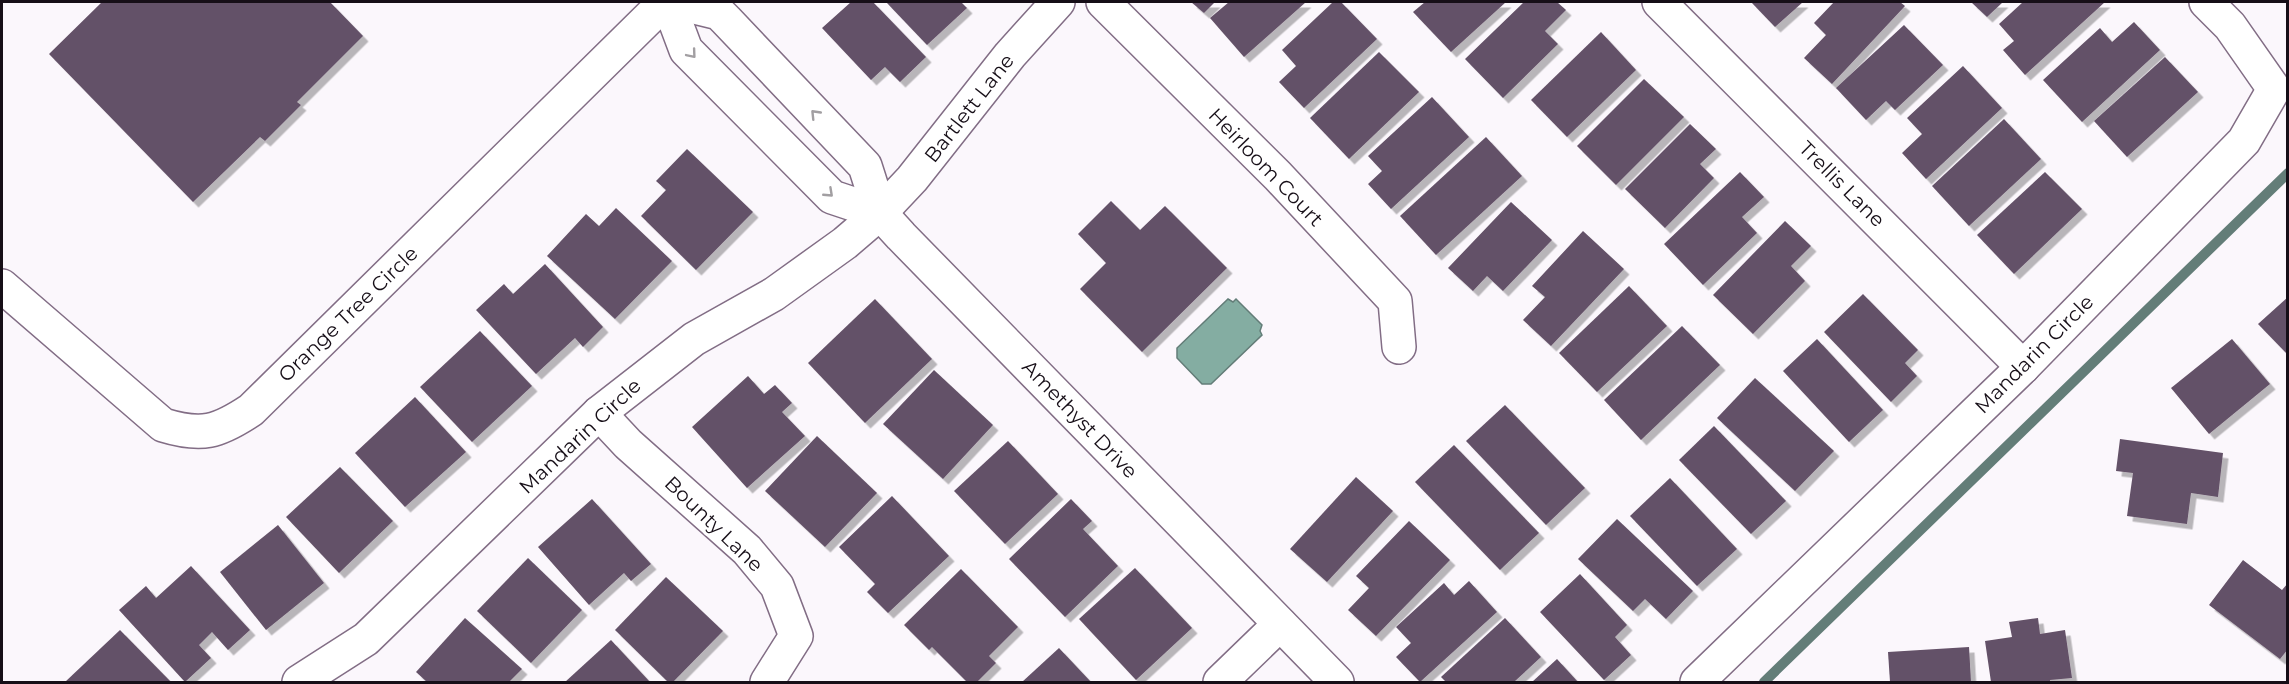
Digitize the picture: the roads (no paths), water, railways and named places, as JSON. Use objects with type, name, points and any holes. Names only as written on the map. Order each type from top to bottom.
[{"type":"street","name":"Amethyst Drive","points":[[666,2],[686,50],[832,196],[880,213],[1280,624]]},
{"type":"street","name":"Orange Tree Circle","points":[[2,286],[127,391],[143,410],[163,425],[185,432],[208,432],[226,426],[251,410],[666,2]]},
{"type":"street","name":"Amethyst Drive","points":[[674,2],[719,13],[726,20],[865,166],[880,213]]},
{"type":"street","name":"Bartlett Lane","points":[[880,213],[912,179],[1010,55],[1058,2]]},
{"type":"street","name":"Heirloom Court","points":[[1103,2],[1278,176],[1395,301],[1399,347]]},
{"type":"street","name":"Trellis Lane","points":[[1659,2],[2023,367]]},
{"type":"street","name":"Mandarin Circle","points":[[1697,682],[2023,367],[2244,141],[2274,89],[2230,26],[2206,2]]},
{"type":"street","name":"Mandarin Circle","points":[[299,682],[366,639],[598,413],[694,339],[774,294],[844,243],[880,213]]},
{"type":"street","name":"Bounty Lane","points":[[598,413],[628,444],[747,550],[777,586],[796,636],[767,682]]},
{"type":"street","points":[[1220,682],[1280,624],[1337,682]]},
{"type":"waterway","points":[[1764,682],[2288,173]]}]
